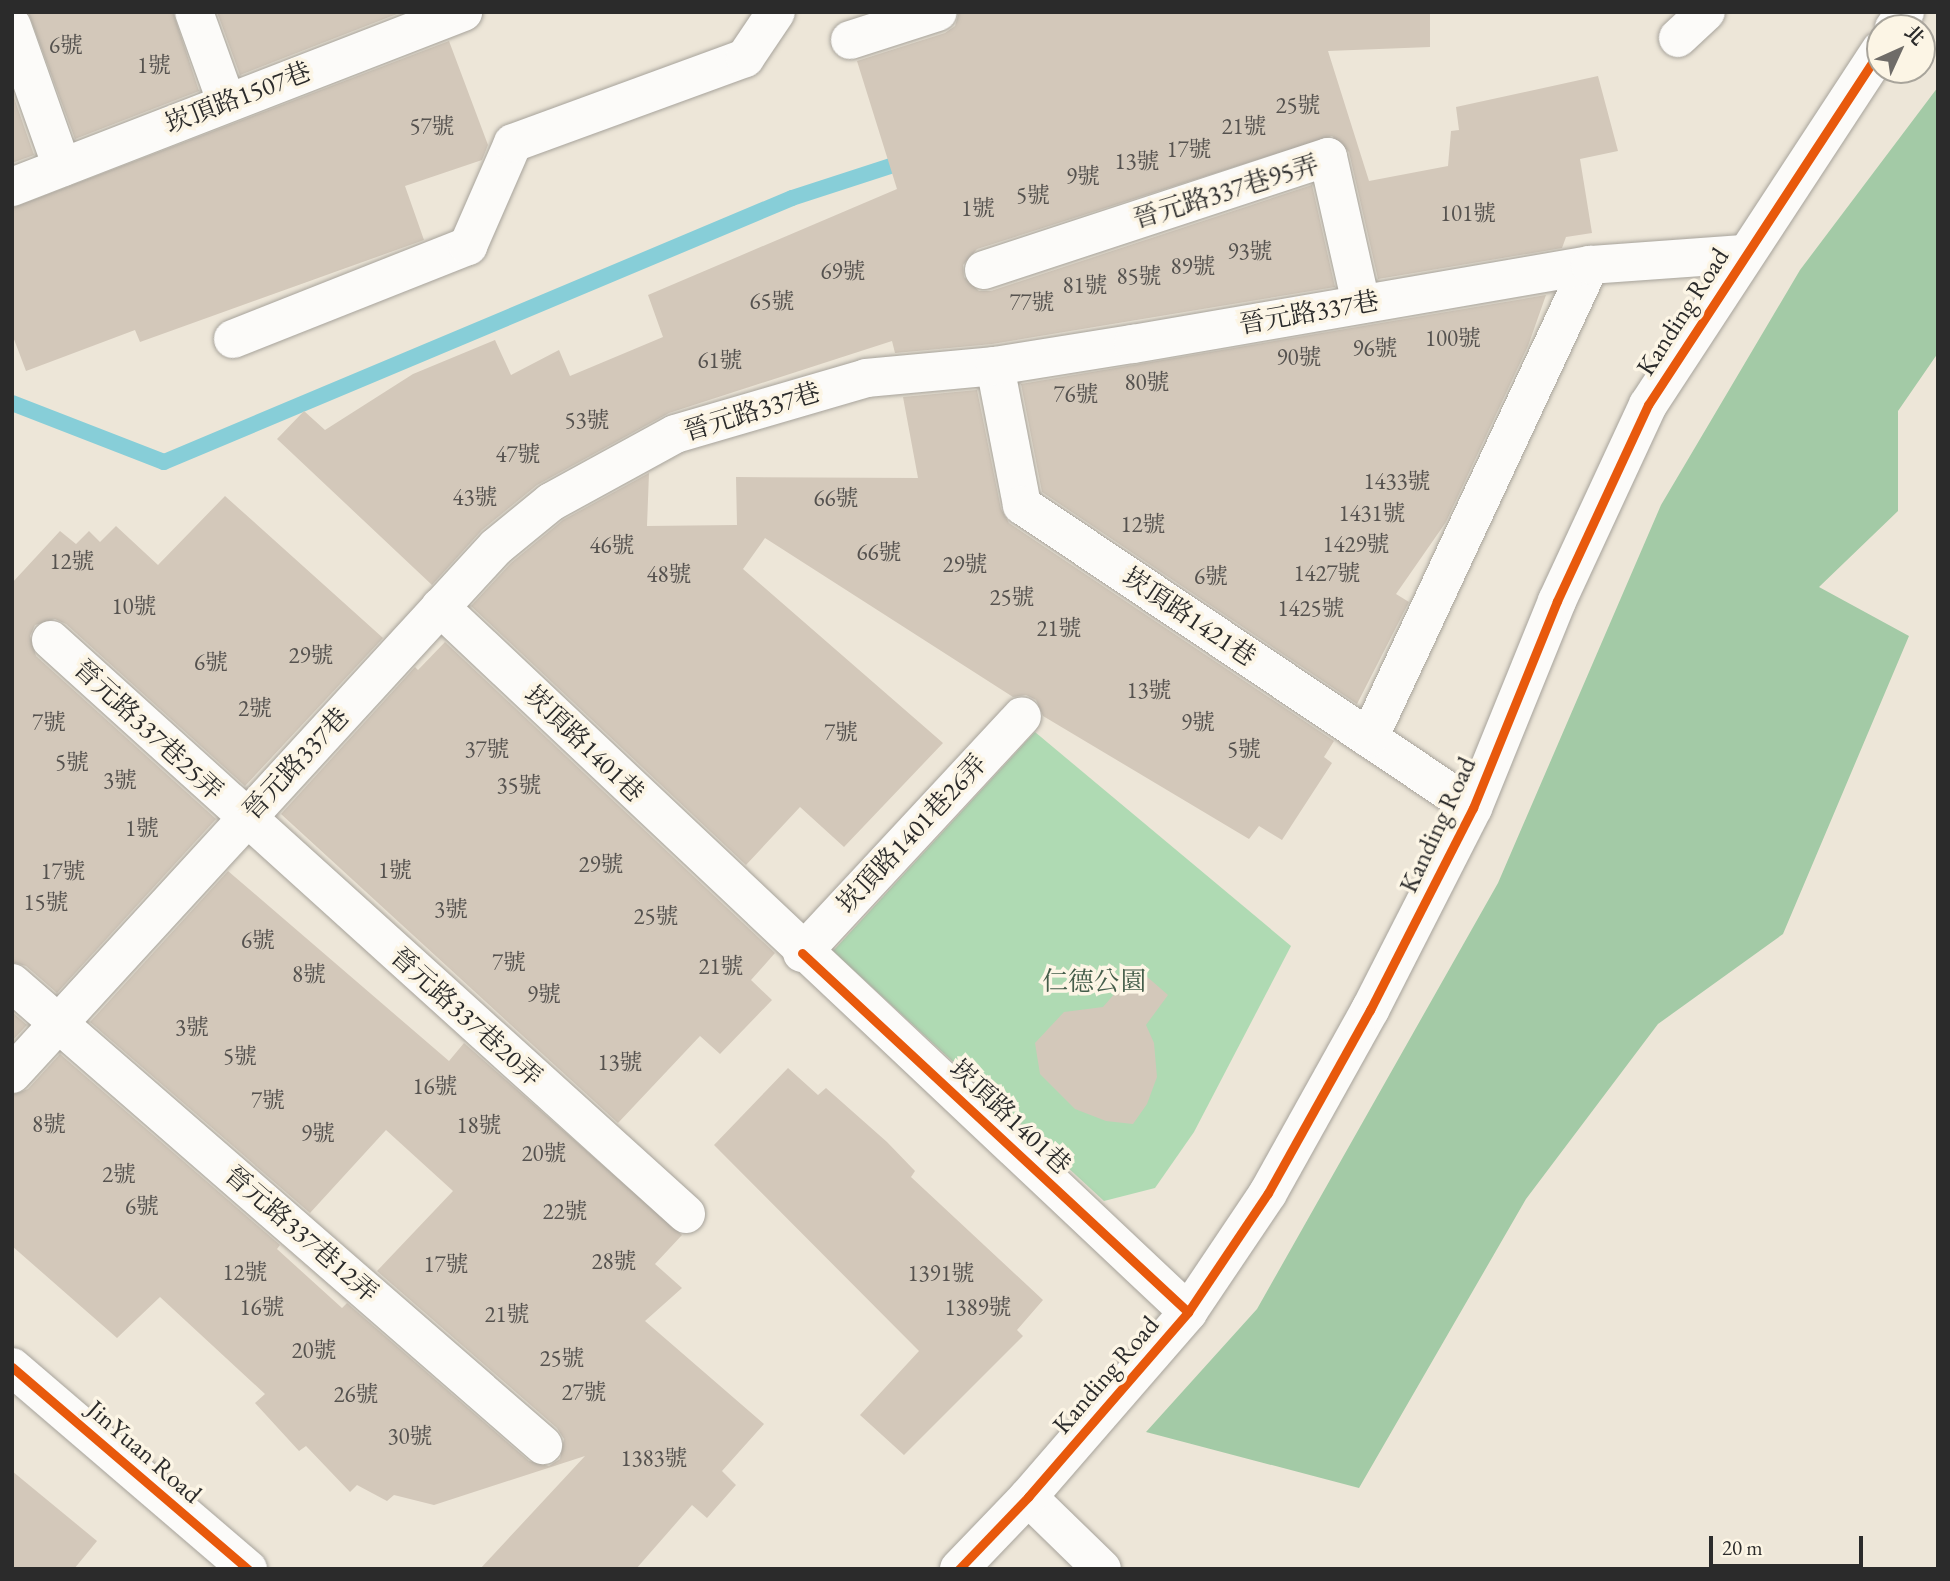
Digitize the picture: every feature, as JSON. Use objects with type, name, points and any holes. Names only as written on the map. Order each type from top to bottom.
[{"type":"street","points":[[194,12],[226,102]]},
{"type":"street","name":"崁頂路1507巷","points":[[14,186],[226,102],[392,25],[463,12]]},
{"type":"street","points":[[233,339],[468,246],[513,143],[745,58],[776,12]]},
{"type":"street","points":[[850,40],[938,12]]},
{"type":"street","points":[[1678,38],[1706,12]]},
{"type":"street","points":[[12,26],[62,167]]},
{"type":"street","name":"Kanding Road","points":[[959,1569],[1028,1497],[1188,1312],[1268,1193],[1370,1010],[1473,808],[1557,601],[1648,405],[1866,71]]},
{"type":"street","name":"晉元路337巷95弄","points":[[984,270],[1328,157],[1360,303]]},
{"type":"street","name":"晉元路337巷","points":[[12,1074],[496,547],[551,502],[675,434],[866,378],[995,366],[1590,265],[1745,254]]},
{"type":"street","points":[[1369,738],[1590,265]]},
{"type":"street","name":"崁頂路1421巷","points":[[995,366],[1022,505],[1473,808]]},
{"type":"street","name":"崁頂路1401巷","points":[[440,607],[803,953],[1188,1312]]},
{"type":"street","name":"晉元路337巷25弄","points":[[51,640],[245,820]]},
{"type":"street","name":"崁頂路1401巷26弄","points":[[803,953],[1022,716]]},
{"type":"street","name":"晉元路337巷20弄","points":[[245,820],[686,1214]]},
{"type":"street","name":"晉元路337巷12弄","points":[[12,984],[543,1446]]},
{"type":"street","name":"JinYuan Road","points":[[12,1367],[248,1569]]},
{"type":"street","points":[[1028,1497],[1101,1569]]},
{"type":"green space","points":[[1938,87],[1938,353],[1898,411],[1898,511],[1819,587],[1909,636],[1783,934],[1658,1024],[1526,1199],[1359,1488],[1146,1432],[1257,1309],[1498,883],[1661,505],[1800,270]]},
{"type":"green space","name":"仁德公園","points":[[1035,732],[1291,946],[1194,1132],[1155,1188],[1104,1201],[833,951]]},
{"type":"building","points":[[28,12],[173,12],[199,91],[75,139]]},
{"type":"building","points":[[217,12],[402,12],[240,75]]},
{"type":"building","points":[[959,12],[1430,12],[1430,47],[1328,51],[1369,181],[1448,166],[1451,131],[1459,130],[1456,107],[1598,76],[1618,151],[1580,159],[1592,233],[1566,237],[1562,248],[1378,279],[1349,152],[1332,136],[977,249],[963,265],[964,277],[979,291],[991,291],[1312,185],[1335,287],[992,344],[895,353],[892,341],[669,413],[537,485],[482,530],[432,585],[277,439],[304,411],[325,430],[413,374],[495,340],[511,375],[559,350],[570,376],[663,337],[648,295],[897,189],[857,61],[945,33],[955,26]]},
{"type":"building","points":[[449,41],[488,145],[482,160],[405,186],[424,240],[140,342],[135,330],[26,371],[12,334],[12,208]]},
{"type":"building","points":[[12,92],[34,155],[12,163]]},
{"type":"building","points":[[1546,295],[1528,346],[1446,522],[1396,594],[1409,602],[1357,704],[1042,492],[1021,384]]},
{"type":"building","points":[[977,390],[1001,509],[1009,523],[1334,741],[1324,757],[1332,763],[1282,840],[1259,826],[1249,839],[1043,716],[1036,700],[1026,695],[1013,697],[765,538],[743,569],[943,743],[844,847],[800,807],[746,865],[471,606],[511,563],[563,520],[649,473],[647,526],[737,525],[736,477],[918,478],[903,397]]},
{"type":"building","points":[[225,496],[383,638],[245,786],[66,624],[55,619],[35,625],[30,636],[36,656],[216,819],[57,993],[26,966],[12,962],[12,583],[60,531],[76,544],[89,531],[100,542],[116,526],[158,565]]},
{"type":"building","points":[[445,642],[775,953],[751,980],[772,1000],[720,1054],[700,1036],[618,1123],[281,814],[415,667],[418,670]]},
{"type":"building","points":[[228,871],[449,1061],[464,1043],[682,1235],[655,1264],[682,1288],[645,1321],[764,1424],[722,1471],[736,1485],[707,1518],[692,1505],[636,1569],[480,1569],[585,1456],[434,1505],[394,1495],[387,1501],[357,1485],[350,1492],[306,1446],[299,1451],[255,1403],[265,1394],[160,1297],[117,1338],[12,1246],[12,1095],[28,1089],[60,1054],[280,1245],[277,1249],[342,1308],[347,1303],[529,1461],[549,1466],[560,1459],[564,1439],[557,1428],[377,1271],[453,1191],[386,1130],[310,1213],[90,1022]]},
{"type":"building","points":[[1137,968],[1168,995],[1146,1025],[1154,1043],[1157,1077],[1147,1104],[1133,1124],[1106,1121],[1075,1109],[1040,1074],[1035,1043],[1064,1012],[1103,1007]]},
{"type":"building","points":[[12,1012],[27,1025],[12,1041]]},
{"type":"building","points":[[788,1068],[818,1095],[826,1088],[887,1142],[915,1171],[911,1177],[1043,1300],[1017,1330],[1023,1336],[904,1455],[860,1415],[919,1351],[714,1145]]},
{"type":"building","points":[[12,1471],[97,1541],[74,1569],[12,1569]]},
{"type":"waterway","points":[[12,403],[164,462],[792,198],[909,160]]},
{"type":"cycle path","points":[[959,1569],[1028,1497],[1188,1312],[1268,1193],[1370,1010],[1473,808],[1557,601],[1648,405],[1866,71]]},
{"type":"cycle path","points":[[802,953],[1188,1312]]},
{"type":"cycle path","points":[[12,1367],[248,1569]]}]
